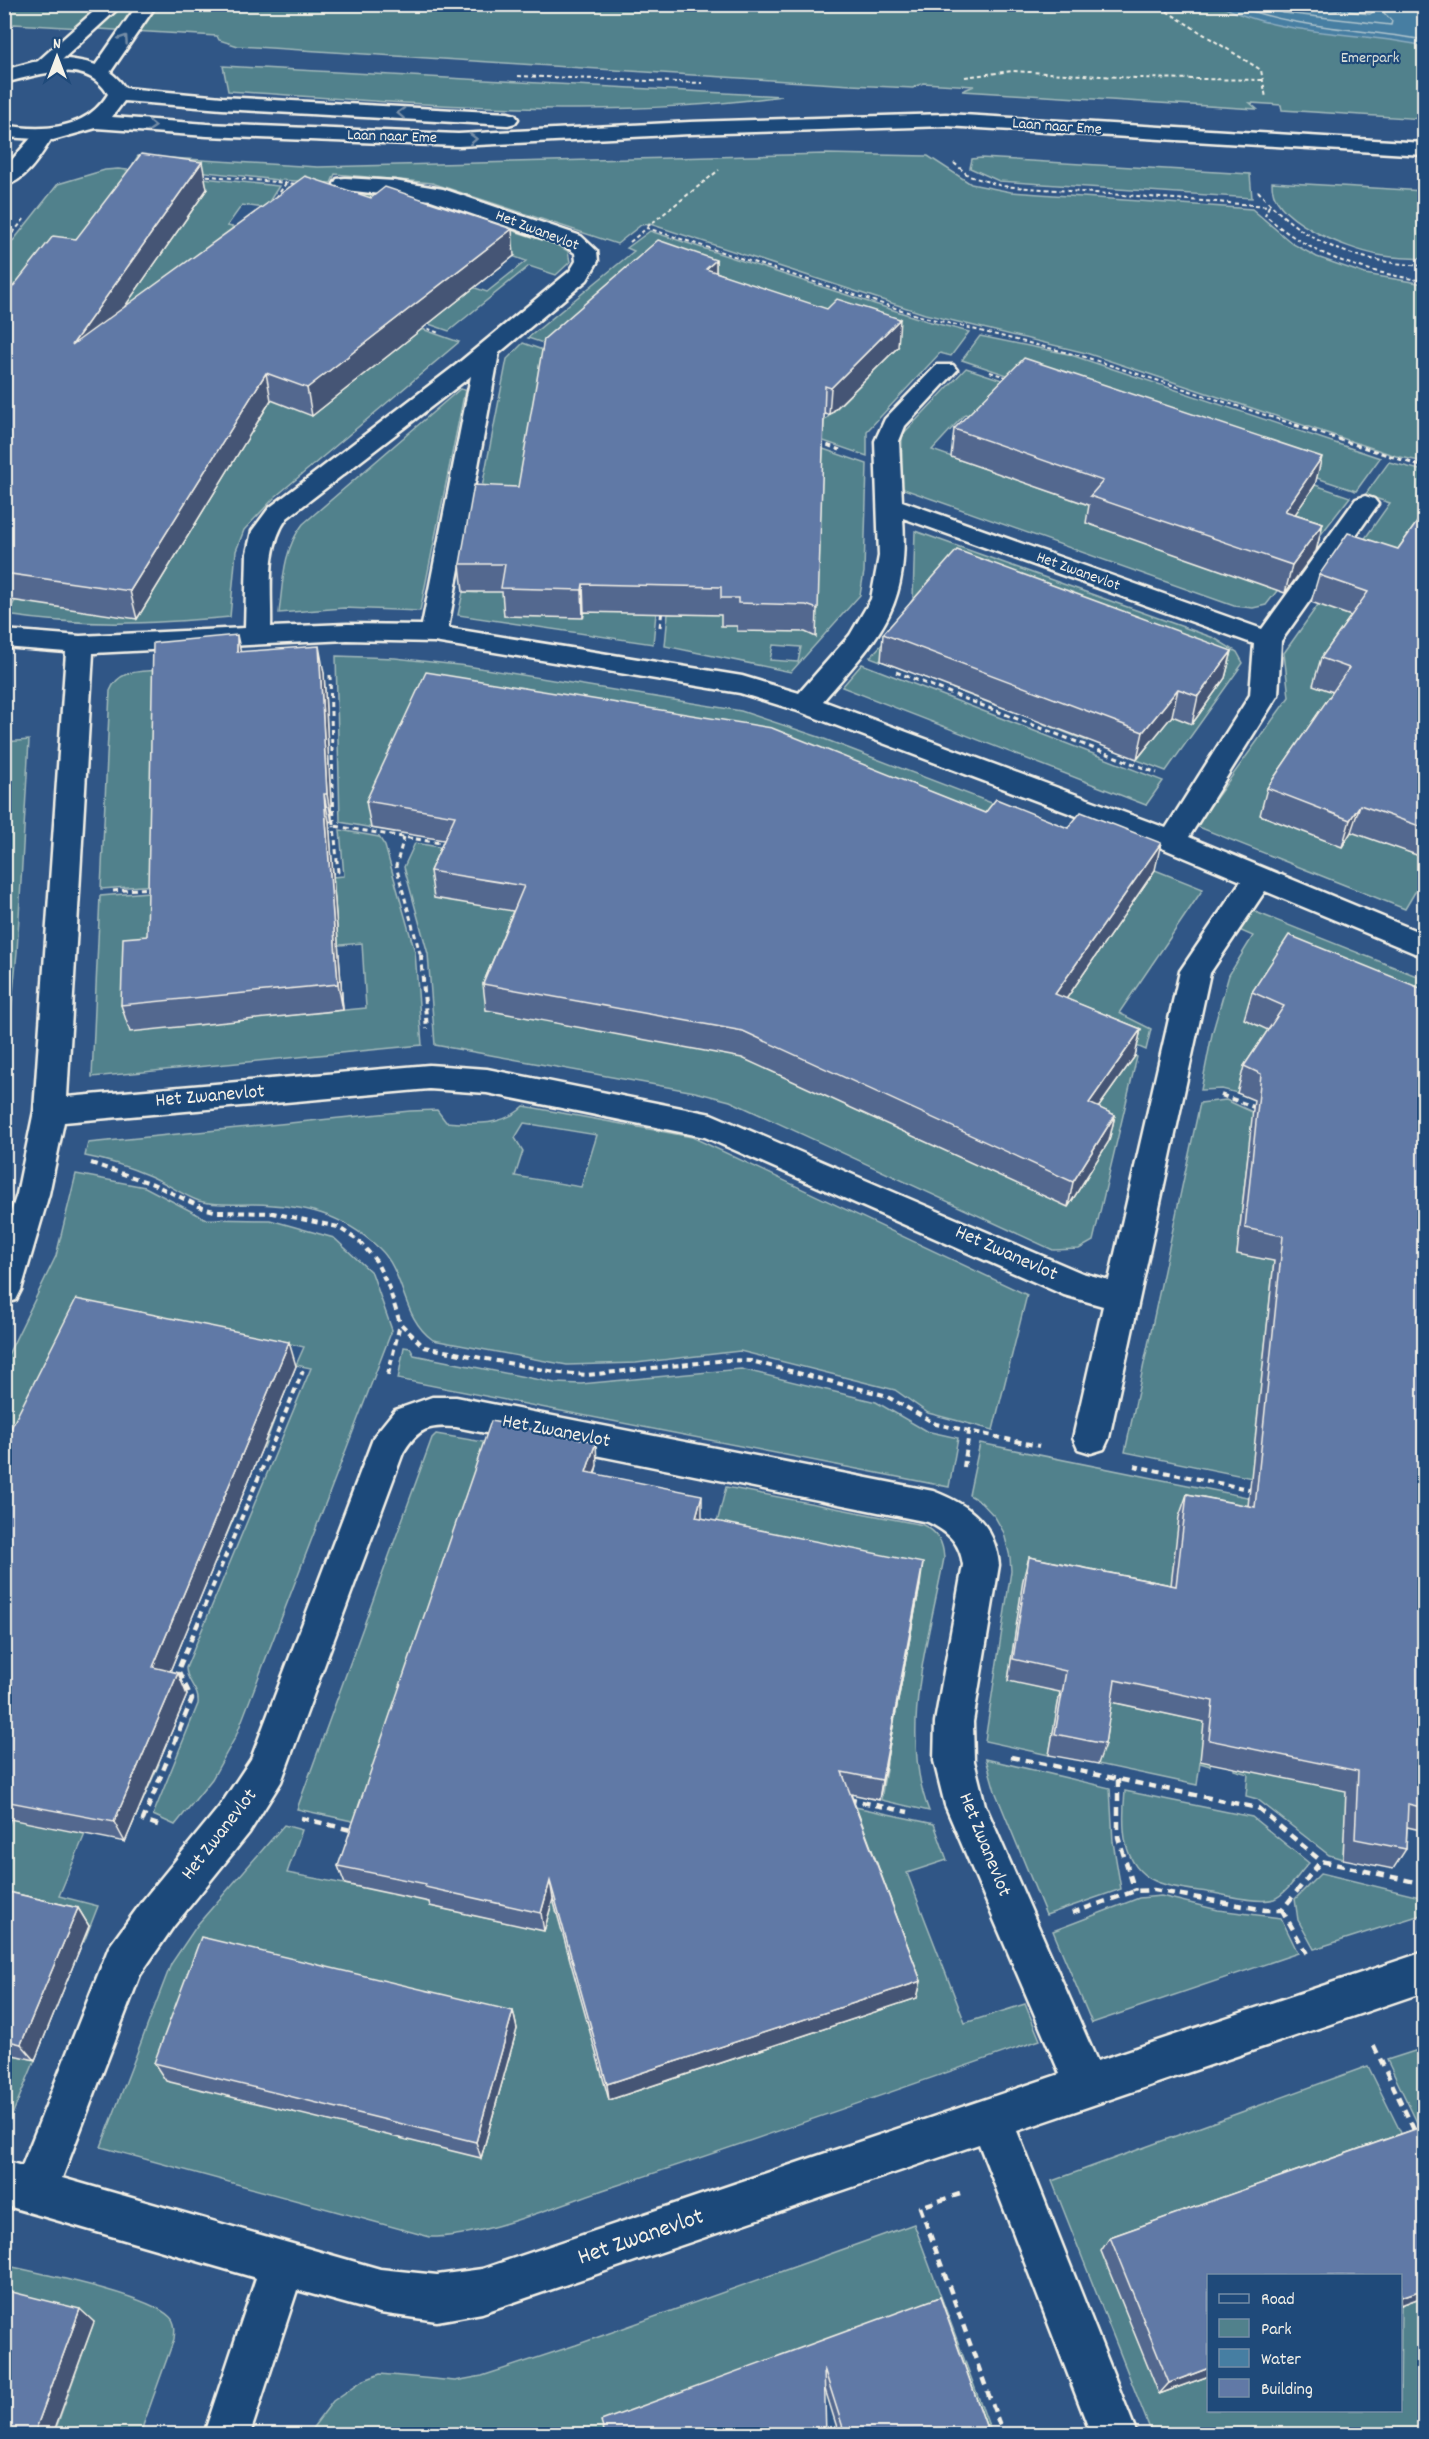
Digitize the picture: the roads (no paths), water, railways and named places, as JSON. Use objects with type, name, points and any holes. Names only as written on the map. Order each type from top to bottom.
[{"type":"street","points":[[44,66],[114,4]]},
{"type":"street","points":[[100,73],[148,4]]},
{"type":"street","points":[[4,77],[44,66],[75,66],[100,73],[114,82],[118,94],[112,109],[94,122],[79,128],[44,135],[4,131]]},
{"type":"street","name":"Laan naar Eme","points":[[118,94],[222,103],[690,128]]},
{"type":"street","name":"Laan naar Eme","points":[[94,122],[207,130],[458,140],[690,128],[946,120],[1425,149]]},
{"type":"street","points":[[4,180],[19,168],[44,135]]},
{"type":"street","name":"Het Zwanevlot","points":[[258,636],[260,553],[265,531],[278,513],[488,350],[579,275],[587,261],[586,251],[573,241],[435,194],[394,187],[345,184]]},
{"type":"street","points":[[434,634],[488,350]]},
{"type":"street","points":[[805,704],[876,618],[889,587],[891,553],[886,441],[894,424],[945,370]]},
{"type":"street","name":"Het Zwanevlot","points":[[888,504],[1268,639]]},
{"type":"street","points":[[1172,841],[1264,695],[1268,639],[1365,504]]},
{"type":"street","points":[[4,638],[80,645],[329,633],[434,634],[657,669],[742,685],[805,704],[1172,841],[1424,945]]},
{"type":"street","points":[[4,1290],[19,1192],[40,1161],[50,1111],[80,645]]},
{"type":"street","points":[[1091,1438],[1195,971],[1259,877]]},
{"type":"street","name":"Het Zwanevlot","points":[[50,1111],[429,1077],[487,1081],[711,1126],[1076,1285],[1123,1297]]},
{"type":"street","name":"Het Zwanevlot","points":[[1087,2087],[973,1825],[965,1805],[954,1761],[954,1722],[981,1565],[981,1548],[971,1530],[955,1516],[922,1504],[456,1412],[434,1410],[411,1416],[397,1429],[387,1447],[267,1769],[245,1805],[143,1931],[124,1962],[19,2188],[380,2291],[437,2298],[482,2291],[1087,2087],[1425,1972]]},
{"type":"street","points":[[991,2119],[1114,2434]]},
{"type":"street","points":[[227,2434],[284,2262]]},
{"type":"water","points":[[1219,5],[1374,5],[1424,11],[1424,46],[1268,23]]},
{"type":"park label","name":"Emerpark","points":[[1370,58]]}]
